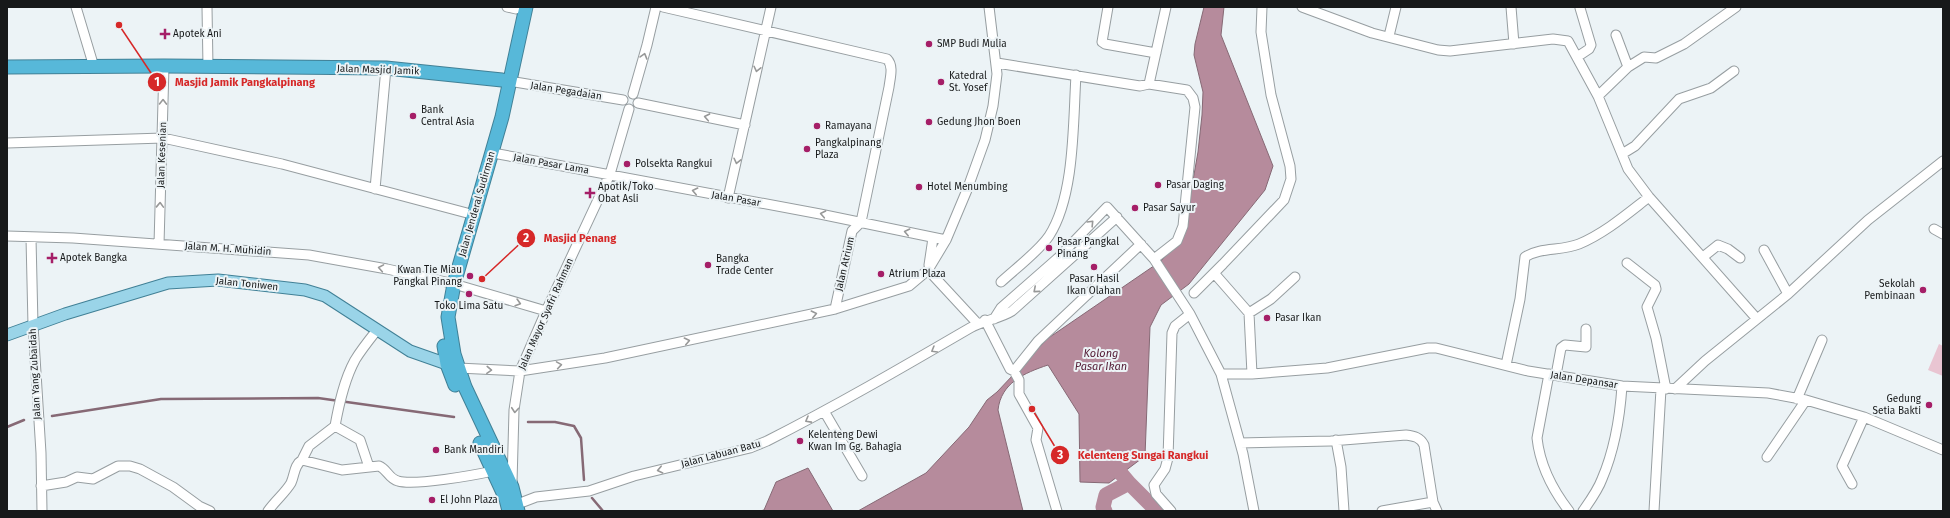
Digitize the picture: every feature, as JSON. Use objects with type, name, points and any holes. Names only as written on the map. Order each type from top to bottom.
[{"type":"highway","name":"Jalan Jenderal Sudirman","points":[[450,283],[493,153],[516,7]]},
{"type":"highway","name":"Jalan Masjid Jamik","points":[[7,66],[386,68],[505,80]]},
{"type":"highway","name":"Jalan Jenderal Sudirman","points":[[505,80],[467,213],[442,316],[453,366],[493,472],[506,499],[509,511]]},
{"type":"highway","name":"Jalan Jenderal Sudirman","points":[[453,366],[517,499]]},
{"type":"main road","name":"Jalan Toniwen","points":[[7,335],[108,300],[168,283],[218,280],[244,282],[319,294],[331,298],[377,330],[417,355],[453,366]]},
{"type":"street","points":[[76,7],[94,67]]},
{"type":"street","points":[[207,7],[208,67]]},
{"type":"street","points":[[633,94],[647,46],[656,7]]},
{"type":"street","points":[[662,7],[887,59],[890,61],[891,69],[889,87],[861,222]]},
{"type":"street","points":[[670,7],[766,31]]},
{"type":"street","points":[[728,198],[771,7]]},
{"type":"street","points":[[453,366],[520,372],[605,358],[835,309],[903,289],[928,270],[946,240],[985,140],[995,96],[997,63],[989,7]]},
{"type":"street","points":[[1108,7],[1102,42],[1105,44],[1156,53]]},
{"type":"street","points":[[1149,84],[1166,7]]},
{"type":"street","points":[[1194,292],[1284,200],[1291,179],[1290,166],[1271,95],[1261,32],[1262,7]]},
{"type":"street","points":[[1302,7],[1372,33],[1389,36],[1438,50],[1450,51],[1514,44],[1568,41],[1598,96],[1628,169],[1649,197],[1757,319]]},
{"type":"street","points":[[1389,36],[1396,7]]},
{"type":"street","points":[[1511,7],[1514,44]]},
{"type":"street","points":[[1598,96],[1628,67],[1645,56],[1656,58],[1684,44],[1736,7]]},
{"type":"street","points":[[1577,57],[1589,49],[1591,45],[1580,8]]},
{"type":"street","points":[[1616,35],[1628,67]]},
{"type":"street","points":[[997,63],[1140,86],[1149,84],[1187,90],[1193,98],[1195,107],[1183,226],[1177,241],[1155,260]]},
{"type":"street","name":"Jalan Kesenian","points":[[159,244],[164,66]]},
{"type":"street","points":[[375,189],[386,68]]},
{"type":"street","points":[[1622,154],[1635,146],[1679,99],[1711,88],[1734,71]]},
{"type":"street","points":[[1001,282],[1045,242],[1059,215],[1070,164],[1076,75]]},
{"type":"street","name":"Jalan Pegadaian","points":[[505,80],[623,100]]},
{"type":"street","points":[[626,94],[633,94],[638,99],[638,103],[635,108],[629,109],[624,106],[623,100],[626,94]]},
{"type":"street","points":[[638,103],[745,125]]},
{"type":"street","points":[[610,174],[629,109]]},
{"type":"street","points":[[7,143],[163,138],[282,164],[467,213]]},
{"type":"street","name":"Jalan Pasar Lama","points":[[493,153],[610,174]]},
{"type":"street","points":[[1667,389],[1705,361],[1788,294],[1868,220],[1943,161]]},
{"type":"street","name":"Jalan Pasar","points":[[610,174],[728,198],[861,222],[946,240]]},
{"type":"street","name":"Jalan Mayor Syafri Rahman","points":[[526,511],[517,499],[514,410],[520,372],[546,311],[610,174]]},
{"type":"street","points":[[1506,365],[1520,299],[1525,257],[1540,251],[1578,244],[1603,231],[1649,197]]},
{"type":"street","points":[[1049,273],[1058,258],[1107,207],[1155,260],[1190,314],[1221,374],[1240,443],[1254,511]]},
{"type":"street","points":[[985,321],[1006,303],[1049,273],[1065,265],[1117,217]]},
{"type":"street","name":"Jalan Atrium","points":[[835,309],[852,231],[861,222]]},
{"type":"street","points":[[1934,229],[1943,234]]},
{"type":"street","name":"Jalan M. H. Muhidin","points":[[7,236],[31,238],[73,238],[309,255],[387,268],[450,283],[546,311]]},
{"type":"street","name":"Jalan Yang Zubaidah","points":[[31,238],[33,325],[41,453],[42,511]]},
{"type":"street","points":[[928,270],[933,238]]},
{"type":"street","points":[[1016,375],[1038,341],[1141,244]]},
{"type":"street","points":[[1703,257],[1718,245],[1728,248],[1740,258]]},
{"type":"street","points":[[1764,250],[1788,294]]},
{"type":"street","points":[[1058,258],[1065,265]]},
{"type":"street","points":[[1627,263],[1655,286],[1655,294],[1647,306],[1656,338],[1667,389],[1654,511]]},
{"type":"street","points":[[928,270],[985,321],[1010,369],[1016,375],[1019,394],[1038,428],[1036,440],[1057,511]]},
{"type":"street","points":[[1214,273],[1249,313],[1252,374]]},
{"type":"street","points":[[1249,313],[1271,299],[1295,276]]},
{"type":"street","points":[[1171,511],[1156,494],[1154,485],[1165,469],[1168,458],[1172,333],[1175,326],[1190,314]]},
{"type":"street","name":"Jalan Labuan Batu","points":[[517,499],[583,492],[634,476],[750,448],[767,442],[985,321]]},
{"type":"street","points":[[1569,511],[1559,498],[1545,472],[1538,448],[1537,438],[1553,374],[1562,348],[1565,345],[1586,347],[1586,329]]},
{"type":"street","points":[[268,511],[290,483],[296,464],[302,460],[310,445],[335,426],[341,400],[355,360],[377,330]]},
{"type":"street","points":[[1767,457],[1801,399],[1822,340]]},
{"type":"street","name":"Jalan Depansar","points":[[1221,374],[1252,374],[1327,368],[1428,348],[1447,350],[1506,365],[1622,386],[1768,393],[1801,399],[1864,417],[1943,450]]},
{"type":"street","points":[[1584,511],[1602,480],[1621,404],[1622,386]]},
{"type":"street","points":[[824,411],[862,476]]},
{"type":"street","points":[[1852,484],[1842,466],[1864,417]]},
{"type":"street","points":[[335,426],[360,440],[369,467]]},
{"type":"street","points":[[1240,443],[1336,440],[1406,435],[1417,437],[1422,440],[1424,445],[1433,502],[1437,511]]},
{"type":"street","points":[[1336,440],[1341,467],[1344,511]]},
{"type":"street","points":[[302,460],[342,470],[381,466],[393,479],[404,482],[443,479],[493,472]]},
{"type":"street","points":[[41,486],[66,482],[77,477],[93,479],[118,466],[130,466],[140,469],[173,486],[199,506],[210,511]]},
{"type":"street","points":[[1382,511],[1433,502]]},
{"type":"shaded area","points":[[1939,344],[1943,346],[1943,376],[1928,370]]},
{"type":"water","name":"Kolong Pasar Ikan","points":[[1204,7],[1224,7],[1221,35],[1273,166],[1265,190],[1189,284],[1161,305],[1150,327],[1145,456],[1109,483],[1080,482],[1079,414],[1048,365],[1015,380],[1004,393],[998,410],[1023,511],[858,511],[926,473],[969,427],[987,400],[997,392],[1047,339],[1161,261],[1183,237],[1198,152],[1202,115],[1203,92],[1194,55],[1195,44]]},
{"type":"water","points":[[808,468],[833,511],[760,511],[764,510],[776,482]]},
{"type":"waterway","points":[[52,416],[161,399],[318,398],[454,417]]},
{"type":"waterway","points":[[7,427],[24,420]]},
{"type":"waterway","points":[[528,422],[555,422],[574,426],[581,438],[584,480]]},
{"type":"waterway","points":[[1108,458],[1129,483]]},
{"type":"waterway","points":[[1105,511],[1103,507],[1106,495],[1129,483],[1157,511]]},
{"type":"waterway","points":[[592,498],[603,511]]},
{"type":"place","name":"Masjid Jamik Pangkalpinang","points":[[119,25]]},
{"type":"place","name":"Apotek Ani","points":[[165,34]]},
{"type":"place","name":"SMP Budi Mulia","points":[[929,44]]},
{"type":"place","name":"Katedral St. Yosef","points":[[941,82]]},
{"type":"place","name":"Bank Central Asia","points":[[413,116]]},
{"type":"place","name":"Gedung Jhon Boen","points":[[929,122]]},
{"type":"place","name":"Ramayana","points":[[817,126]]},
{"type":"place","name":"Pangkalpinang Plaza","points":[[807,149]]},
{"type":"place","name":"Polsekta Rangkui","points":[[627,164]]},
{"type":"place","name":"Pasar Daging","points":[[1158,185]]},
{"type":"place","name":"Hotel Menumbing","points":[[919,187]]},
{"type":"place","name":"Apotik/Toko Obat Asli","points":[[590,193]]},
{"type":"place","name":"Pasar Sayur","points":[[1135,208]]},
{"type":"place","name":"Pasar Pangkal Pinang","points":[[1049,248]]},
{"type":"place","name":"Apotek Bangka","points":[[52,258]]},
{"type":"place","name":"Bangka Trade Center","points":[[708,265]]},
{"type":"place","name":"Pasar Hasil Ikan Olahan","points":[[1094,267]]},
{"type":"place","name":"Atrium Plaza","points":[[881,274]]},
{"type":"place","name":"Kwan Tie Miau Pangkal Pinang","points":[[470,276]]},
{"type":"place","name":"Masjid Penang","points":[[482,279]]},
{"type":"place","name":"Sekolah Pembinaan","points":[[1923,290]]},
{"type":"place","name":"Toko Lima Satu","points":[[469,294]]},
{"type":"place","name":"Pasar Ikan","points":[[1267,318]]},
{"type":"place","name":"Gedung Setia Bakti","points":[[1929,405]]},
{"type":"place","name":"Kelenteng Sungai Rangkui","points":[[1032,409]]},
{"type":"place","name":"Kelenteng Dewi Kwan Im Gg. Bahagia","points":[[800,441]]},
{"type":"place","name":"Bank Mandiri","points":[[436,450]]},
{"type":"place","name":"El John Plaza","points":[[432,500]]}]
